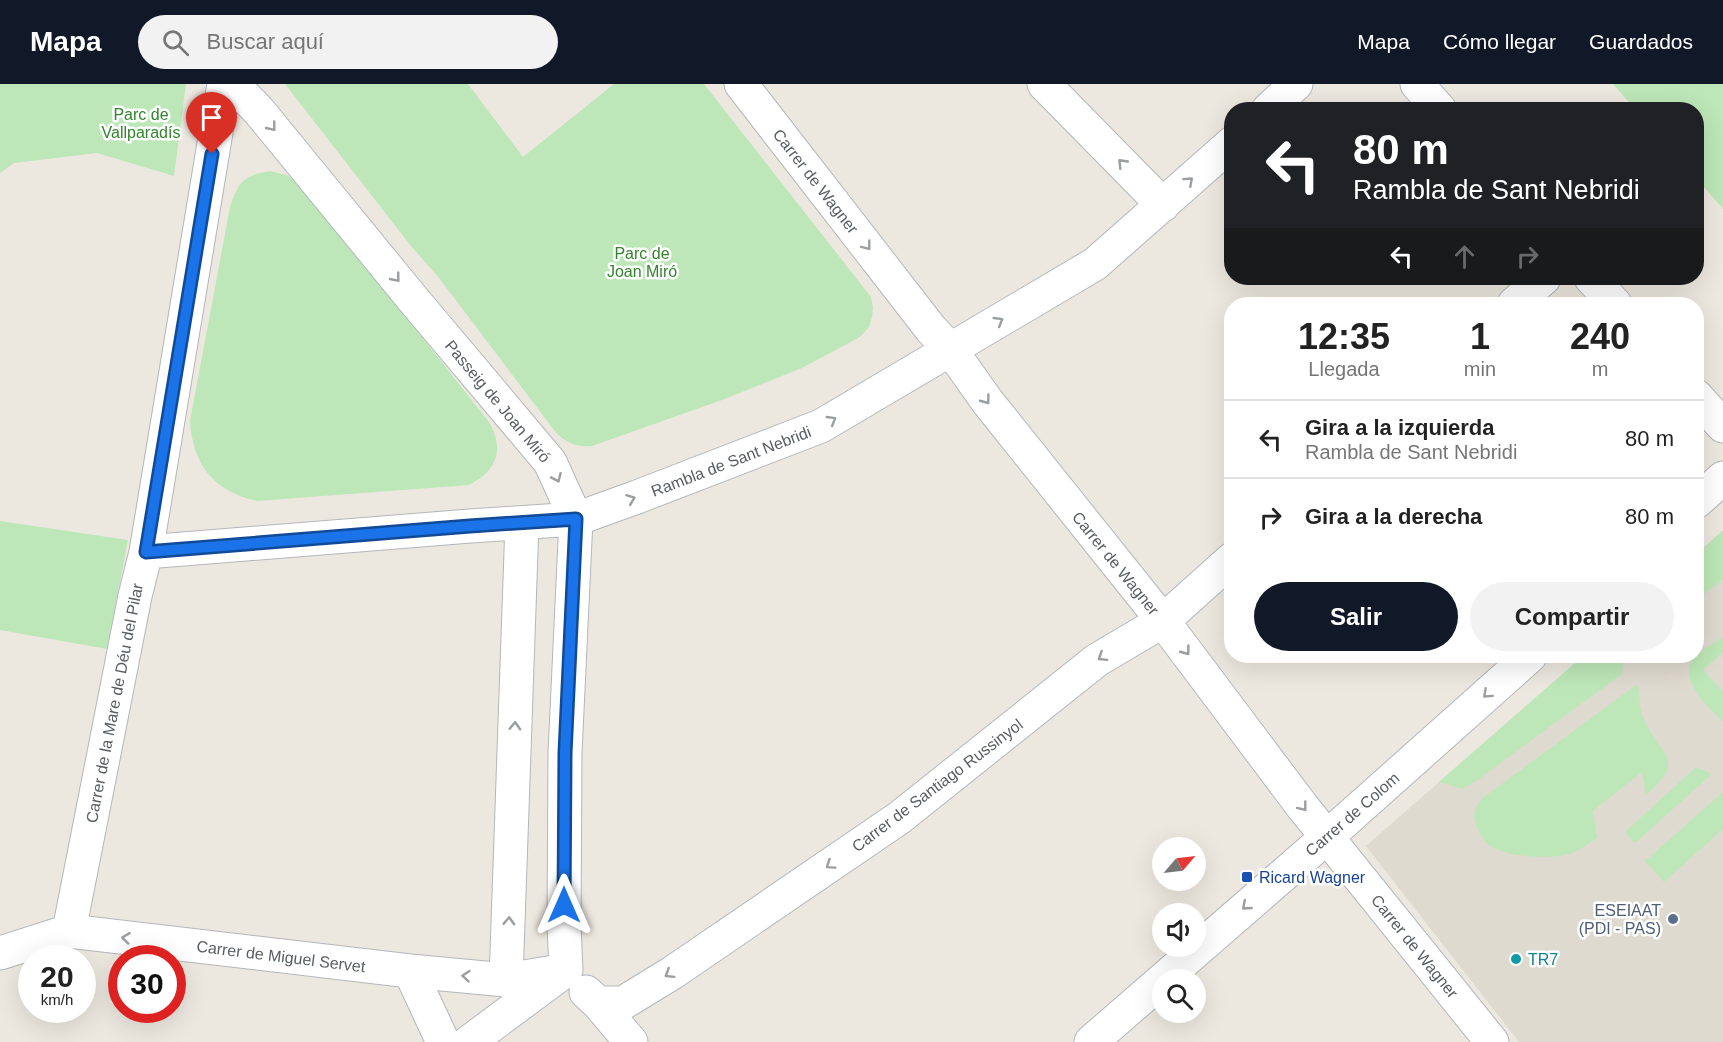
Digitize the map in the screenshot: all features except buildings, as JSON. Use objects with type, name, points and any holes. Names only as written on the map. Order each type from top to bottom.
[{"type":"street","name":"Carrer de la Mare de Déu del Pilar","points":[[69,931],[135,596],[146,552],[224,84]]},
{"type":"street","name":"Passeig de Joan Miró","points":[[233,84],[259,111],[550,462],[576,519],[565,753],[566,970]]},
{"type":"street","name":"Carrer de Wagner","points":[[741,84],[931,328],[951,350],[987,401],[1163,621],[1327,837],[1492,1042]]},
{"type":"street","points":[[1044,84],[1163,205]]},
{"type":"street","points":[[1277,102],[1296,84]]},
{"type":"street","points":[[1417,84],[1433,102]]},
{"type":"street","name":"Rambla de Sant Nebridi","points":[[146,552],[576,519],[821,426],[1095,264],[1224,150]]},
{"type":"street","points":[[1522,297],[1536,285]]},
{"type":"street","points":[[1597,285],[1609,297]]},
{"type":"street","points":[[1704,405],[1723,426]]},
{"type":"street","points":[[1704,495],[1723,478]]},
{"type":"street","points":[[506,980],[522,523]]},
{"type":"street","name":"Carrer de Santiago Russinyol","points":[[598,1003],[623,1003],[682,966],[899,818],[1097,660],[1163,621],[1224,566]]},
{"type":"street","name":"Carrer de Colom","points":[[1091,1042],[1327,837],[1522,663]]},
{"type":"street","name":"Carrer de Miguel Servet","points":[[0,953],[69,931],[506,980],[566,970]]},
{"type":"street","points":[[469,1042],[566,970],[576,984],[598,1003],[631,1042]]},
{"type":"street","points":[[410,971],[442,1042]]},
{"type":"shaded area","points":[[1723,530],[1723,1042],[1519,1042],[1366,846],[1575,663],[1704,663],[1704,548]]},
{"type":"green space","name":"Parc de Vallparadís","points":[[0,84],[186,84],[174,176],[97,153],[14,163],[0,173]]},
{"type":"green space","name":"Parc de Joan Miró","points":[[285,84],[468,84],[523,157],[614,84],[704,84],[871,297],[873,307],[869,327],[860,337],[802,368],[722,400],[592,446],[573,444],[557,434],[439,278],[411,246]]},
{"type":"green space","points":[[1613,84],[1723,84],[1723,209],[1704,187],[1704,102],[1629,102]]},
{"type":"green space","points":[[270,171],[286,175],[300,183],[489,422],[497,442],[496,459],[479,479],[469,485],[257,501],[228,490],[208,474],[196,451],[190,421],[230,207],[243,181],[254,175]]},
{"type":"green space","points":[[0,521],[128,540],[107,649],[0,630]]},
{"type":"green space","points":[[1723,530],[1723,580],[1704,594],[1704,548]]},
{"type":"green space","points":[[1723,637],[1723,652],[1703,670],[1723,692],[1723,721],[1702,700],[1691,682],[1690,664],[1704,663],[1705,648]]},
{"type":"green space","points":[[1575,663],[1623,663],[1622,674],[1476,781],[1462,789],[1439,782]]},
{"type":"green space","points":[[1636,685],[1643,717],[1667,758],[1666,773],[1658,783],[1646,795],[1642,772],[1593,811],[1597,838],[1570,854],[1552,857],[1522,856],[1503,852],[1487,843],[1474,817],[1481,799]]},
{"type":"green space","points":[[1696,767],[1712,774],[1635,843],[1625,832]]},
{"type":"green space","points":[[1723,792],[1723,829],[1664,882],[1645,861]]},
{"type":"place","name":"Ricard Wagner","points":[[1247,877]]},
{"type":"place","name":"ESEIAAT (PDI - PAS)","points":[[1673,919]]},
{"type":"place","name":"TR7","points":[[1516,959]]},
{"type":"route","points":[[212,154],[146,552],[576,519],[565,753],[564,905]]}]
